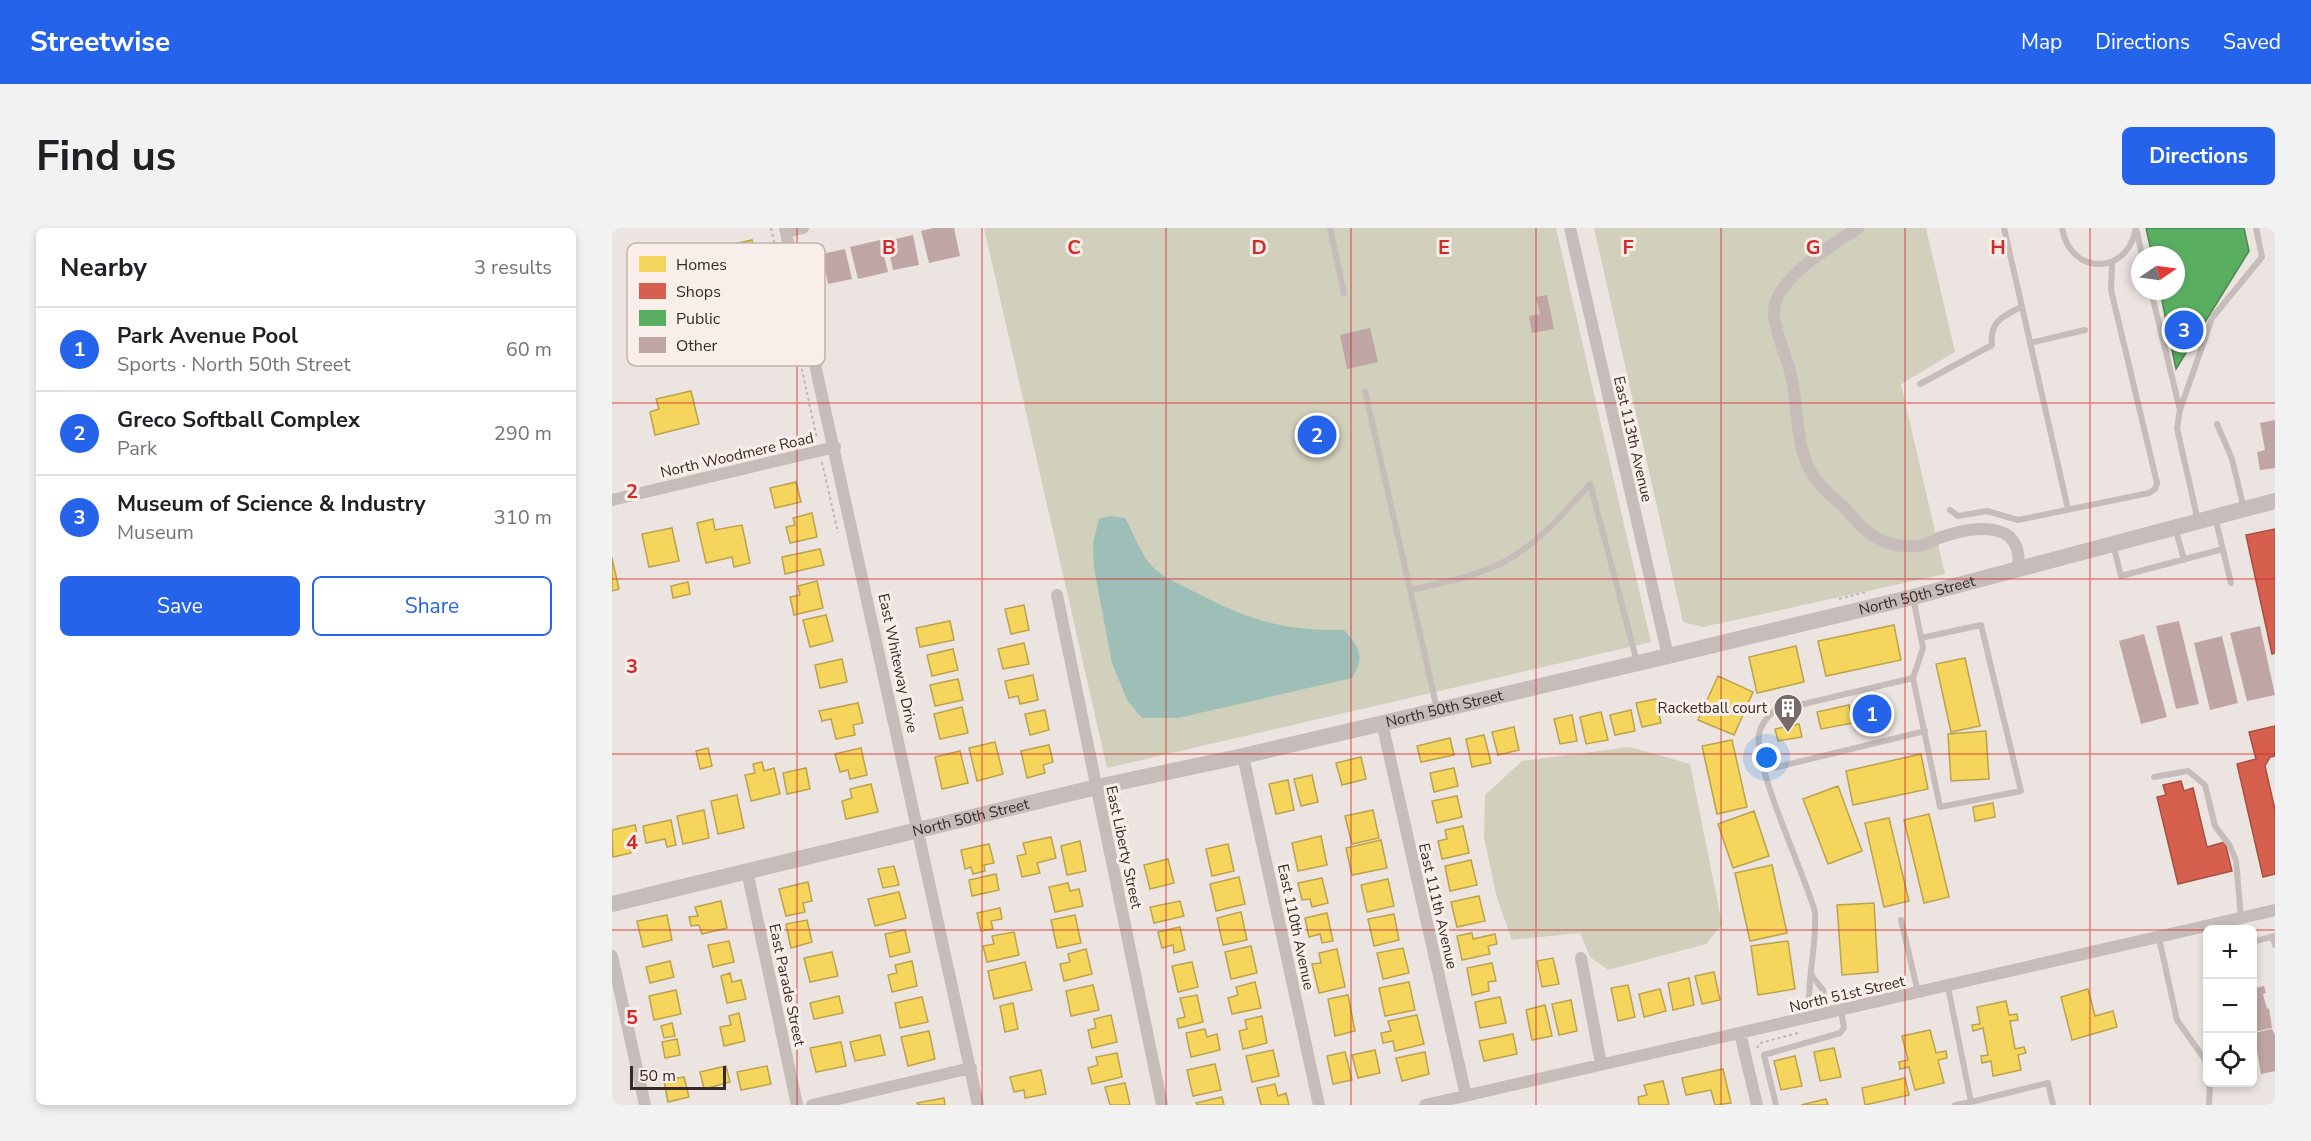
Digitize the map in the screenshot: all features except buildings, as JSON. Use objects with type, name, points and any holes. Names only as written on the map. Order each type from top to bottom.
[{"type":"street","points":[[786,230],[803,228]]},
{"type":"street","name":"East 113th Avenue","points":[[1570,228],[1668,656]]},
{"type":"street","points":[[1858,228],[1798,270],[1783,291],[1774,311],[1778,335],[1786,356],[1795,394],[1800,446],[1808,466],[1816,480],[1872,536],[1894,545],[1924,545],[1966,530],[1986,528],[2006,533],[2016,541],[2020,558],[2018,569]]},
{"type":"street","name":"East Whiteway Drive","points":[[817,366],[978,1105]]},
{"type":"street","name":"North Woodmere Road","points":[[612,500],[835,447]]},
{"type":"street","name":"North 50th Street","points":[[612,904],[1097,787],[1437,711],[1913,597],[2275,501]]},
{"type":"street","name":"East Liberty Street","points":[[1057,595],[1162,1105]]},
{"type":"street","name":"East 111th Avenue","points":[[1382,723],[1466,1096]]},
{"type":"street","name":"East 110th Avenue","points":[[1243,756],[1318,1105]]},
{"type":"street","name":"East Parade Street","points":[[747,871],[797,1105]]},
{"type":"street","name":"North 51st Street","points":[[1425,1105],[1740,1033],[1808,1023],[1826,1014],[2275,910]]},
{"type":"street","points":[[612,956],[645,1105]]},
{"type":"street","points":[[1581,958],[1601,1064]]},
{"type":"street","points":[[1740,1033],[1757,1105]]},
{"type":"street","points":[[812,1105],[971,1068]]},
{"type":"lane","points":[[1330,228],[1344,292]]},
{"type":"lane","points":[[2004,228],[2068,509]]},
{"type":"lane","points":[[2062,228],[2064,240],[2072,253],[2084,261],[2098,265],[2112,262],[2128,249],[2136,228]]},
{"type":"lane","points":[[2136,228],[2140,246]]},
{"type":"lane","points":[[2231,583],[2223,549],[2206,519],[2177,428],[2180,410],[2212,318],[2262,257],[2256,228]]},
{"type":"lane","points":[[1950,510],[1958,516],[1987,511],[2018,520],[2149,492],[2156,486],[2111,290],[2112,262]]},
{"type":"lane","points":[[2153,300],[2180,410]]},
{"type":"lane","points":[[1920,384],[1992,345],[1991,336],[1995,323],[2021,307]]},
{"type":"lane","points":[[2030,343],[2085,330]]},
{"type":"lane","points":[[1365,391],[1437,711]]},
{"type":"lane","points":[[2217,424],[2232,459],[2244,509]]},
{"type":"lane","points":[[1411,590],[1455,579],[1506,560],[1554,523],[1590,484],[1637,663]]},
{"type":"lane","points":[[2175,527],[2184,560]]},
{"type":"lane","points":[[2113,544],[2121,576],[2223,549]]},
{"type":"lane","points":[[1913,597],[1921,638],[1923,648],[1913,678],[1940,807],[2021,791],[1981,625],[1921,638]]},
{"type":"lane","points":[[1808,1023],[1808,994],[1812,976],[1815,912],[1765,770],[1759,736],[1761,726],[1774,711],[1913,678]]},
{"type":"lane","points":[[1765,770],[1924,731]]},
{"type":"lane","points":[[2154,777],[2188,771],[2205,785],[2215,826],[2230,846],[2236,861],[2241,918]]},
{"type":"lane","points":[[1901,920],[1918,993]]},
{"type":"lane","points":[[2257,941],[2274,936],[2275,945]]},
{"type":"lane","points":[[2159,938],[2177,1020],[2203,1057]]},
{"type":"lane","points":[[1812,976],[1823,990],[1826,1014]]},
{"type":"lane","points":[[1948,987],[1971,1102]]},
{"type":"lane","points":[[1776,1105],[1764,1054],[1840,1033],[1844,1028],[1841,1011]]},
{"type":"lane","points":[[1955,1105],[2048,1083],[2053,1105]]},
{"type":"lane","points":[[2209,1105],[2210,1087]]},
{"type":"path","points":[[771,228],[774,243]]},
{"type":"path","points":[[801,366],[820,451]]},
{"type":"path","points":[[1755,1050],[1760,1042],[1796,1034],[1808,1023]]},
{"type":"green space","points":[[984,228],[1556,228],[1651,642],[1107,768]]},
{"type":"green space","points":[[1594,228],[1926,228],[1955,352],[1901,384],[1945,574],[1703,627],[1683,622]]},
{"type":"green space","points":[[1630,747],[1690,764],[1722,924],[1706,944],[1608,970],[1590,957],[1580,933],[1512,940],[1497,898],[1484,838],[1485,795],[1522,761]]},
{"type":"water","points":[[1110,516],[1125,518],[1144,555],[1156,570],[1170,580],[1229,609],[1282,625],[1344,630],[1359,652],[1358,664],[1352,678],[1178,718],[1142,718],[1127,700],[1112,663],[1094,568],[1093,543],[1099,519]]},
{"type":"water","points":[[1880,700],[1886,706],[1887,720],[1883,724],[1877,721],[1873,729],[1868,730],[1864,728],[1858,711],[1862,707],[1874,710],[1875,704]]},
{"type":"place","name":"Museum of Science & Industry","points":[[2184,330]]},
{"type":"place","name":"Greco Softball Complex","points":[[1317,435]]},
{"type":"place","name":"Park Avenue Pool","points":[[1872,714]]},
{"type":"place","name":"Racketball court","points":[[1788,734]]}]
